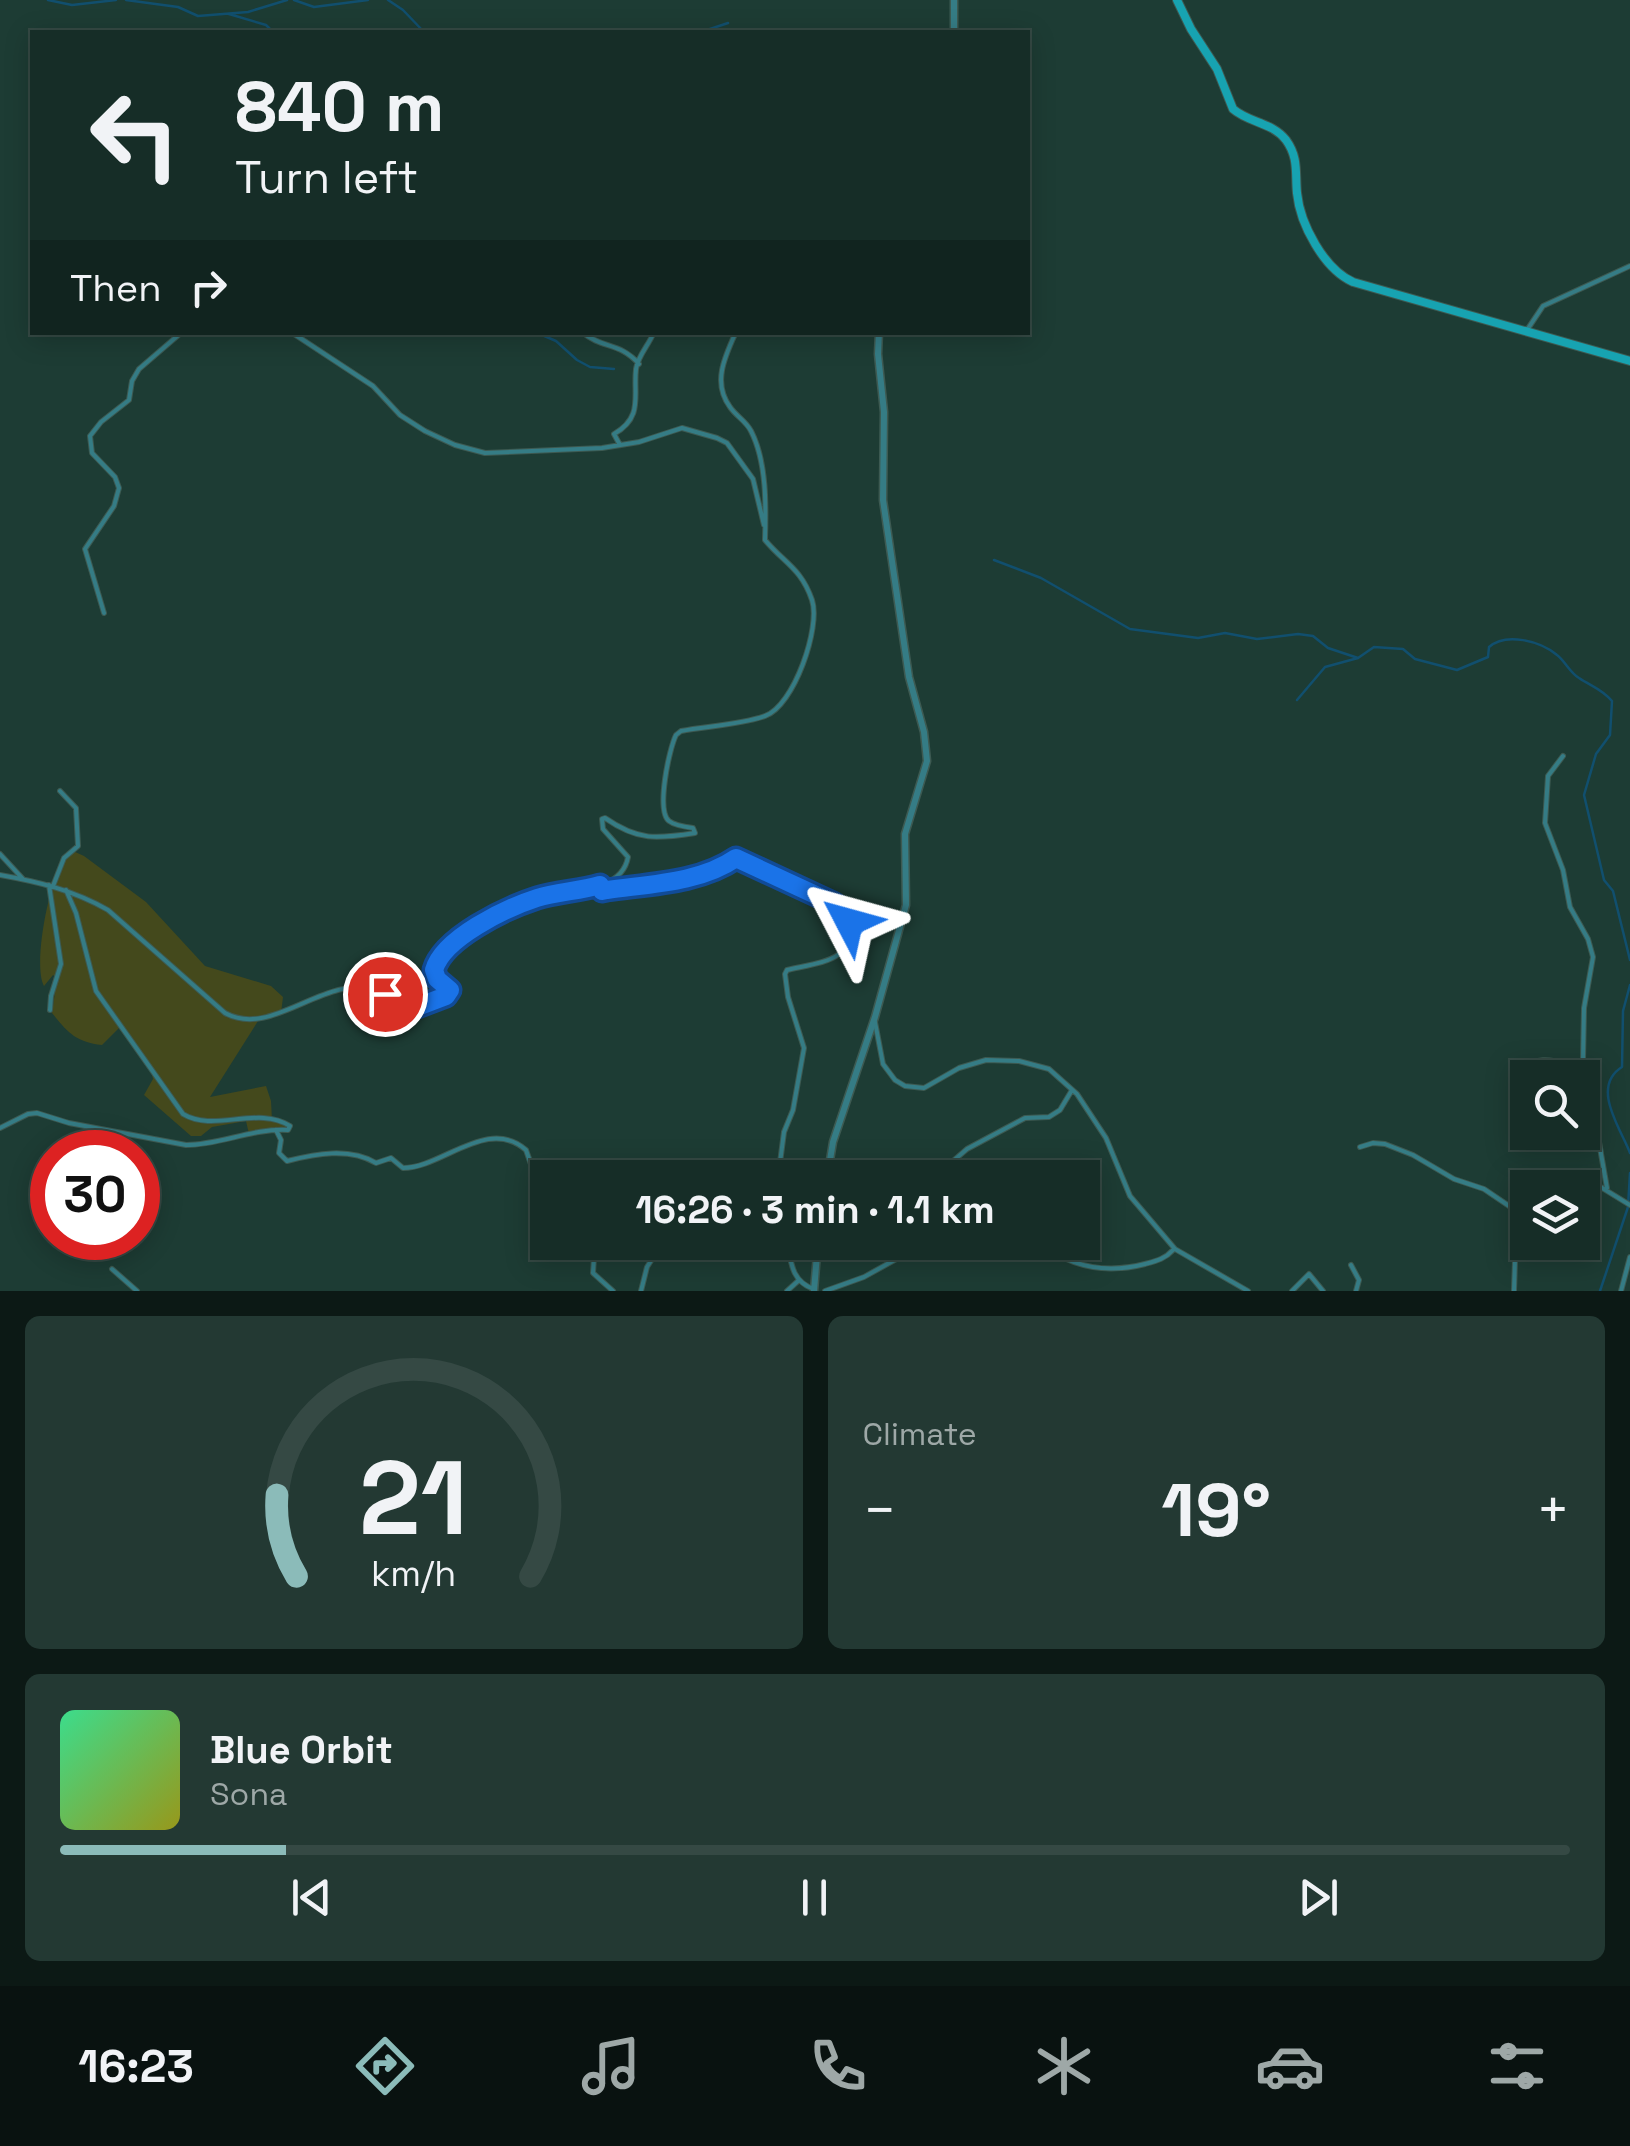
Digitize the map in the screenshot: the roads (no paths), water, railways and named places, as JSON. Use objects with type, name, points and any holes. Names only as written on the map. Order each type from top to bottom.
[{"type":"main road","points":[[1177,0],[1217,69],[1233,109],[1273,128],[1290,147],[1298,169],[1298,200],[1320,250],[1336,272],[1369,287],[1630,361]]},
{"type":"street","points":[[954,0],[954,30]]},
{"type":"street","points":[[1527,330],[1543,306],[1630,266]]},
{"type":"street","points":[[104,613],[85,549],[114,506],[119,488],[115,477],[92,452],[90,436],[100,422],[129,400],[139,369],[179,335]]},
{"type":"street","points":[[295,335],[368,384],[414,424],[466,448],[495,454],[620,445],[682,428],[727,442],[757,488],[765,530]]},
{"type":"street","points":[[585,335],[626,350],[639,364]]},
{"type":"street","points":[[620,445],[614,434],[625,425],[637,402],[636,370],[653,335]]},
{"type":"street","points":[[0,874],[65,888],[108,910],[225,1013],[245,1022],[270,1017],[314,996],[359,988],[379,989],[400,1011],[408,1011],[451,992],[437,979],[434,970],[443,951],[458,938],[540,897],[600,885],[624,868],[628,856],[603,829],[605,818],[631,835],[646,838],[695,833],[665,816],[662,798],[676,735],[764,716],[780,706],[790,693],[807,649],[814,611],[807,588],[792,563],[765,540],[762,471],[752,432],[724,396],[721,368],[735,335]]},
{"type":"street","points":[[830,1160],[906,905],[905,834],[928,760],[909,677],[884,500],[879,335]]},
{"type":"street","points":[[1563,756],[1548,776],[1544,813],[1563,870],[1570,907],[1593,957],[1584,1008],[1584,1060]]},
{"type":"street","points":[[50,1010],[62,964],[51,885],[64,858],[78,846],[76,808],[60,791]]},
{"type":"street","points":[[0,854],[23,879]]},
{"type":"street","points":[[600,885],[602,891],[683,880],[707,874],[736,858],[810,891],[847,914],[851,941],[847,948],[785,974],[804,1048],[794,1110],[784,1132],[780,1160]]},
{"type":"street","points":[[0,1128],[37,1113],[70,1123],[186,1145],[205,1145],[288,1130],[290,1126],[286,1122],[252,1118],[194,1121],[182,1114],[96,991],[76,914],[65,888]]},
{"type":"street","points":[[874,1018],[883,1064],[906,1086],[924,1088],[970,1063],[1038,1064],[1072,1090],[1106,1138],[1130,1196],[1174,1249],[1250,1290]]},
{"type":"street","points":[[954,1160],[966,1149],[1024,1118],[1049,1117],[1060,1110],[1072,1090]]},
{"type":"street","points":[[276,1130],[281,1140],[279,1152],[287,1162],[312,1154],[356,1154],[380,1164],[392,1158],[403,1168],[420,1166],[474,1143],[508,1140],[526,1150],[530,1161]]},
{"type":"street","points":[[1360,1148],[1372,1143],[1385,1144],[1454,1179],[1484,1189],[1510,1207]]},
{"type":"street","points":[[1600,1148],[1607,1188]]},
{"type":"street","points":[[1600,1186],[1630,1204]]},
{"type":"street","points":[[1069,1260],[1116,1270],[1160,1260],[1174,1249]]},
{"type":"street","points":[[1620,1291],[1630,1257]]},
{"type":"street","points":[[595,1260],[594,1274],[612,1291]]},
{"type":"street","points":[[641,1291],[652,1260]]},
{"type":"street","points":[[790,1260],[799,1280],[814,1290],[816,1260]]},
{"type":"street","points":[[825,1291],[864,1277],[895,1260]]},
{"type":"street","points":[[1514,1291],[1515,1260]]},
{"type":"street","points":[[1351,1264],[1359,1280],[1356,1291]]},
{"type":"street","points":[[112,1269],[137,1291]]},
{"type":"street","points":[[1292,1291],[1309,1274],[1323,1291]]},
{"type":"street","points":[[787,1291],[799,1280]]},
{"type":"waterway","points":[[48,0],[72,5],[116,0]]},
{"type":"waterway","points":[[126,0],[178,7],[198,16],[248,12],[287,0]]},
{"type":"waterway","points":[[294,0],[314,7],[368,0]]},
{"type":"waterway","points":[[388,0],[422,30]]},
{"type":"waterway","points":[[229,14],[271,30]]},
{"type":"waterway","points":[[707,30],[728,23]]},
{"type":"waterway","points":[[542,335],[590,367],[614,369]]},
{"type":"waterway","points":[[994,560],[1041,578],[1130,629],[1198,638],[1225,633],[1257,639],[1298,634],[1313,636],[1328,648],[1358,658]]},
{"type":"waterway","points":[[1297,700],[1325,667],[1358,658],[1374,647],[1403,649],[1415,659],[1457,670],[1488,657],[1489,647],[1504,640],[1532,642],[1557,655],[1576,676],[1612,701],[1610,735],[1596,754],[1584,795],[1604,880],[1613,891],[1630,960]]},
{"type":"waterway","points":[[1630,985],[1623,1011],[1622,1067],[1608,1086],[1615,1121],[1630,1153]]},
{"type":"waterway","points":[[1600,1291],[1628,1207],[1630,1173]]}]
